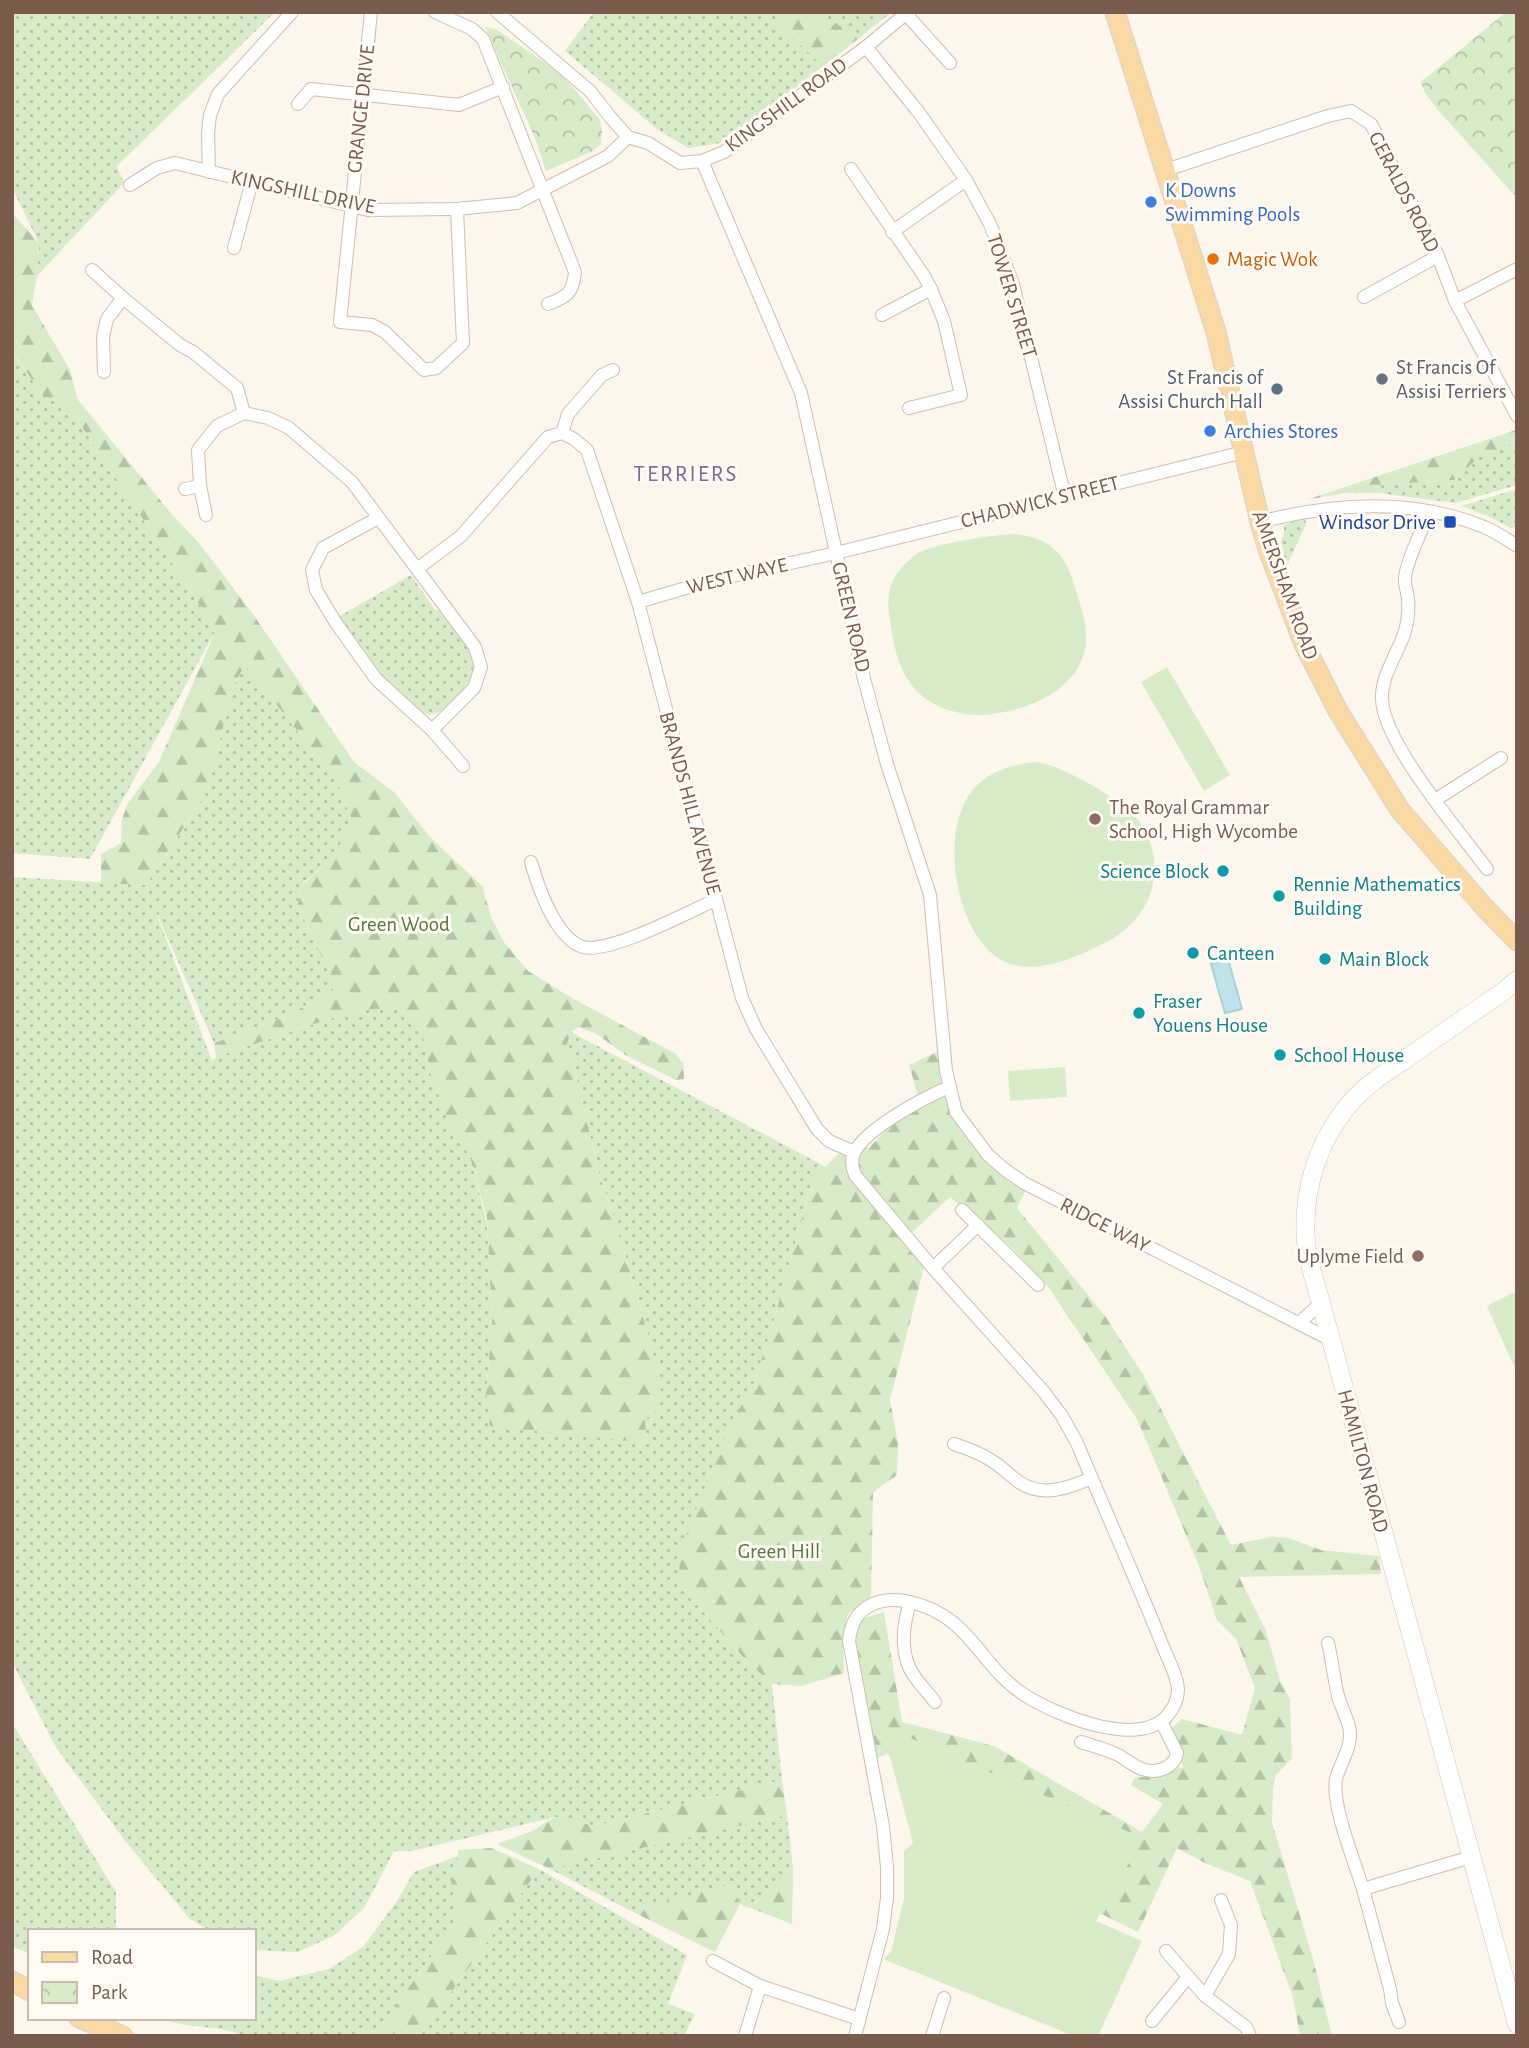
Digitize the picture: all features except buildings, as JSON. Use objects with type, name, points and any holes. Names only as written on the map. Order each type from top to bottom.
[{"type":"main road","name":"AMERSHAM ROAD","points":[[1115,12],[1216,332],[1259,522],[1304,643],[1338,711],[1400,810],[1517,941]]},
{"type":"main road","points":[[12,1981],[28,1990]]},
{"type":"main road","points":[[84,2020],[123,2036]]},
{"type":"street","points":[[209,172],[210,114],[218,94],[292,12]]},
{"type":"street","name":"GRANGE DRIVE","points":[[371,12],[340,323],[372,325],[384,332],[424,370],[436,368],[463,343],[457,209]]},
{"type":"street","points":[[435,12],[472,29],[483,39],[575,272],[574,285],[563,299],[548,304]]},
{"type":"street","name":"KINGSHILL ROAD","points":[[497,12],[590,91],[628,136],[648,143],[680,163],[702,161],[724,152],[866,47],[907,13]]},
{"type":"street","points":[[907,13],[950,63]]},
{"type":"street","name":"TOWER STREET","points":[[866,47],[920,114],[966,180],[990,224],[1013,284],[1065,496]]},
{"type":"street","points":[[298,104],[311,89],[458,105],[503,87]]},
{"type":"street","name":"GERALDS ROAD","points":[[1166,170],[1328,116],[1351,111],[1371,124],[1437,256],[1455,301],[1517,416]]},
{"type":"street","name":"KINGSHILL DRIVE","points":[[130,185],[157,168],[175,163],[368,210],[457,209],[517,203],[608,156],[628,136]]},
{"type":"street","name":"GREEN ROAD","points":[[702,161],[801,393],[863,675],[887,764],[930,895],[949,1087]]},
{"type":"street","points":[[850,169],[924,276],[944,321],[961,395],[909,408]]},
{"type":"street","points":[[892,232],[966,180]]},
{"type":"street","points":[[234,248],[252,181]]},
{"type":"street","points":[[1364,297],[1437,256]]},
{"type":"street","points":[[92,270],[236,388],[244,413]]},
{"type":"street","points":[[1455,301],[1515,273]]},
{"type":"street","points":[[882,316],[931,289]]},
{"type":"street","points":[[104,372],[103,337],[107,319],[123,298]]},
{"type":"street","points":[[417,569],[461,536],[548,437],[562,433],[568,414],[603,375],[613,370]]},
{"type":"street","points":[[206,515],[200,486],[198,450],[217,426],[244,413],[268,418],[289,428],[352,482],[475,646],[481,667],[474,688],[432,730]]},
{"type":"street","name":"BRANDS HILL AVENUE","points":[[562,433],[575,439],[587,450],[638,602],[742,998],[755,1029],[817,1129],[829,1141],[854,1152]]},
{"type":"street","name":"CHADWICK STREET","points":[[836,553],[1244,452]]},
{"type":"street","points":[[185,489],[200,486]]},
{"type":"street","points":[[1259,522],[1343,506],[1380,505],[1453,517],[1486,527],[1517,546]]},
{"type":"street","points":[[1427,511],[1405,578],[1409,614],[1404,633],[1383,682],[1384,715],[1404,755],[1487,869]]},
{"type":"street","points":[[378,518],[323,548],[312,570],[316,590],[335,623],[376,679],[432,730],[463,766]]},
{"type":"street","name":"WEST WAYE","points":[[638,602],[710,581],[836,553]]},
{"type":"street","points":[[1435,800],[1500,758]]},
{"type":"street","points":[[531,862],[540,892],[562,933],[582,947],[607,946],[715,900]]},
{"type":"street","name":"HAMILTON ROAD","points":[[1517,980],[1379,1078],[1353,1100],[1317,1156],[1307,1190],[1306,1243],[1517,2024]]},
{"type":"street","points":[[855,2036],[883,1929],[887,1898],[887,1867],[881,1814],[849,1642],[853,1620],[859,1612],[867,1606],[889,1599],[910,1602],[937,1611],[966,1633],[998,1672],[1020,1692],[1047,1709],[1073,1720],[1118,1729],[1153,1727],[1162,1723],[1170,1714],[1178,1696],[1176,1678],[1077,1443],[1062,1416],[855,1175],[852,1164],[854,1152],[867,1138],[891,1118],[949,1087]]},
{"type":"street","name":"RIDGE WAY","points":[[949,1087],[956,1112],[988,1155],[1024,1183],[1331,1340]]},
{"type":"street","points":[[962,1210],[1038,1286]]},
{"type":"street","points":[[933,1268],[978,1225]]},
{"type":"street","points":[[1299,1323],[1321,1303]]},
{"type":"street","points":[[954,1444],[990,1459],[1022,1484],[1034,1489],[1052,1491],[1068,1488],[1092,1478]]},
{"type":"street","points":[[910,1602],[903,1629],[909,1668],[935,1702]]},
{"type":"street","points":[[1328,1643],[1338,1697],[1350,1732],[1347,1755],[1336,1779],[1336,1799],[1345,1839],[1363,1889],[1399,2022]]},
{"type":"street","points":[[1081,1742],[1120,1756],[1140,1769],[1164,1769],[1174,1762],[1177,1753],[1162,1723]]},
{"type":"street","points":[[1363,1889],[1471,1857]]},
{"type":"street","points":[[1205,1996],[1229,1954],[1231,1925],[1221,1900]]},
{"type":"street","points":[[1166,1951],[1205,1996],[1245,2026],[1250,2036]]},
{"type":"street","points":[[713,1961],[760,1986],[859,2019]]},
{"type":"street","points":[[1152,2021],[1188,1977]]},
{"type":"street","points":[[745,2036],[760,1986]]},
{"type":"street","points":[[932,2036],[944,1997]]},
{"type":"green space","points":[[12,12],[275,12],[117,166],[124,183],[37,276],[39,243],[12,188]]},
{"type":"green space","points":[[594,12],[892,12],[720,143],[688,148],[657,129],[565,51]]},
{"type":"green space","points":[[786,12],[805,12],[863,35],[823,66],[776,23]]},
{"type":"green space","points":[[1506,12],[1517,12],[1517,198],[1438,110],[1425,93],[1421,82]]},
{"type":"green space","points":[[485,27],[496,29],[557,71],[572,86],[600,120],[601,144],[593,151],[546,171],[535,138]]},
{"type":"green space","name":"Green Wood","points":[[12,213],[39,243],[32,305],[70,370],[78,400],[174,517],[199,543],[253,614],[354,762],[394,792],[429,836],[482,886],[492,919],[503,941],[528,971],[676,1054],[683,1064],[684,1079],[676,1080],[627,1056],[598,1035],[579,1027],[571,1032],[567,1044],[600,1177],[618,1229],[661,1389],[659,1408],[645,1420],[647,1443],[490,1426],[486,1394],[492,1322],[487,1218],[470,1157],[447,1119],[430,1071],[422,1031],[417,1020],[405,1012],[388,1008],[364,1010],[216,1057],[214,1043],[285,1017],[335,989],[297,906],[303,884],[335,857],[351,818],[337,781],[245,665],[233,686],[208,790],[146,885],[101,883],[101,854],[121,843],[122,819],[128,803],[159,762],[216,630],[67,404],[44,398],[12,350]]},
{"type":"green space","points":[[12,351],[44,398],[67,404],[216,630],[90,859],[12,853]]},
{"type":"green space","points":[[1516,430],[1517,437],[1505,449],[1480,456],[1454,480],[1379,485],[1379,493],[1345,493],[1306,500]]},
{"type":"green space","points":[[1517,437],[1517,485],[1455,503],[1379,493],[1378,485],[1454,480],[1480,455],[1505,449]]},
{"type":"green space","points":[[1517,489],[1517,527],[1511,528],[1461,506]]},
{"type":"green space","points":[[1305,517],[1306,524],[1287,566],[1281,542],[1284,525]]},
{"type":"green space","points":[[1014,534],[1028,536],[1049,545],[1069,570],[1084,618],[1084,655],[1070,679],[1060,688],[1022,708],[976,715],[940,707],[915,689],[900,665],[889,613],[888,600],[893,581],[904,565],[920,552],[966,540]]},
{"type":"green space","points":[[411,575],[435,610],[441,611],[466,642],[473,662],[467,684],[457,697],[441,711],[430,715],[418,710],[392,687],[338,617]]},
{"type":"green space","points":[[245,665],[337,781],[351,818],[335,857],[303,883],[297,906],[335,989],[285,1017],[214,1043],[154,907],[212,1061],[216,1057],[326,1020],[364,1010],[388,1008],[405,1012],[417,1020],[422,1031],[430,1071],[447,1118],[470,1157],[487,1223],[492,1322],[486,1394],[647,1443],[645,1420],[661,1389],[618,1229],[600,1177],[567,1044],[571,1032],[826,1167],[812,1181],[773,1324],[753,1385],[727,1430],[680,1585],[743,1657],[772,1684],[782,1780],[595,1826],[555,1817],[412,1851],[394,1851],[364,1908],[335,1935],[298,1952],[256,1950],[256,1929],[207,1929],[190,1919],[126,1842],[55,1746],[12,1662],[12,877],[146,885],[208,790],[233,686]]},
{"type":"green space","points":[[1167,667],[1230,775],[1204,791],[1141,682]]},
{"type":"green space","points":[[1036,762],[1076,777],[1121,804],[1132,814],[1149,838],[1154,872],[1146,903],[1125,930],[1074,957],[1035,967],[1010,964],[991,953],[976,935],[965,913],[955,860],[956,834],[961,811],[971,792],[984,779],[1000,770]]},
{"type":"green space","name":"Green Hill","points":[[939,1051],[954,1121],[982,1157],[1025,1191],[1017,1208],[1105,1316],[1144,1376],[1231,1545],[1271,1537],[1288,1538],[1321,1550],[1379,1556],[1381,1574],[1239,1577],[1266,1631],[1280,1680],[1290,1700],[1292,1758],[1276,1775],[1272,1823],[1313,1959],[1332,2036],[1300,2036],[1293,1997],[1250,1881],[1205,1863],[1177,1848],[1138,1932],[1061,1894],[923,1771],[887,1754],[877,1758],[856,1643],[859,1620],[884,1612],[902,1722],[994,1746],[1142,1832],[1163,1804],[1131,1785],[1135,1777],[1151,1777],[1183,1767],[1172,1728],[1182,1719],[1242,1735],[1255,1688],[1236,1639],[1217,1620],[1199,1566],[1137,1419],[1049,1288],[1009,1245],[950,1197],[902,1242],[924,1267],[890,1400],[898,1444],[897,1475],[873,1492],[871,1597],[848,1614],[843,1635],[844,1673],[801,1686],[772,1684],[743,1657],[680,1585],[679,1554],[727,1430],[753,1385],[773,1324],[812,1181],[855,1141],[869,1148],[918,1096],[909,1065]]},
{"type":"green space","points":[[1065,1067],[1067,1097],[1010,1101],[1008,1071]]},
{"type":"green space","points":[[1517,1291],[1517,1373],[1487,1306]]},
{"type":"green space","points":[[12,1723],[116,1892],[116,1929],[28,1929],[28,1953],[12,1946]]},
{"type":"green space","points":[[894,1731],[1143,1838],[1096,1921],[1142,1941],[1098,2036],[1074,2036],[883,1959],[891,1952],[904,1898],[904,1851],[913,1843],[889,1753]]},
{"type":"green space","points":[[782,1780],[787,1815],[550,1869],[497,1844],[532,1831],[555,1817],[595,1826]]},
{"type":"green space","points":[[787,1815],[793,1869],[750,1908],[740,1904],[732,1884],[631,1911],[550,1869]]},
{"type":"green space","points":[[491,1848],[539,1869],[420,2036],[347,2036],[377,2031],[458,1920],[451,1881],[459,1865],[458,1850]]},
{"type":"green space","points":[[458,1856],[459,1865],[451,1881],[458,1920],[377,2031],[347,2036],[243,2036],[223,2029],[165,2020],[256,2020],[256,1975],[279,1981],[329,1969],[363,1947],[397,1901],[414,1872]]},
{"type":"green space","points":[[539,1869],[687,1955],[668,2004],[695,2014],[684,2036],[420,2036]]},
{"type":"green space","points":[[793,1869],[792,1924],[750,1908]]},
{"type":"green space","points":[[732,1884],[740,1904],[715,1952],[631,1911]]},
{"type":"water","points":[[1228,959],[1242,1009],[1225,1013],[1211,964]]},
{"type":"place","name":"K Downs Swimming Pools","points":[[1151,202]]},
{"type":"place","name":"Magic Wok","points":[[1213,259]]},
{"type":"place","name":"St Francis Of Assisi Terriers","points":[[1382,379]]},
{"type":"place","name":"St Francis of Assisi Church Hall","points":[[1277,389]]},
{"type":"place","name":"Archies Stores","points":[[1210,431]]},
{"type":"place","name":"Windsor Drive","points":[[1450,522]]},
{"type":"place","name":"The Royal Grammar School, High Wycombe","points":[[1095,819]]},
{"type":"place","name":"Science Block","points":[[1223,871]]},
{"type":"place","name":"Rennie Mathematics Building","points":[[1279,896]]},
{"type":"place","name":"Canteen","points":[[1193,953]]},
{"type":"place","name":"Main Block","points":[[1325,959]]},
{"type":"place","name":"Fraser Youens House","points":[[1139,1013]]},
{"type":"place","name":"School House","points":[[1280,1055]]},
{"type":"place","name":"Uplyme Field","points":[[1418,1256]]},
{"type":"district","name":"TERRIERS","points":[[686,474]]}]
